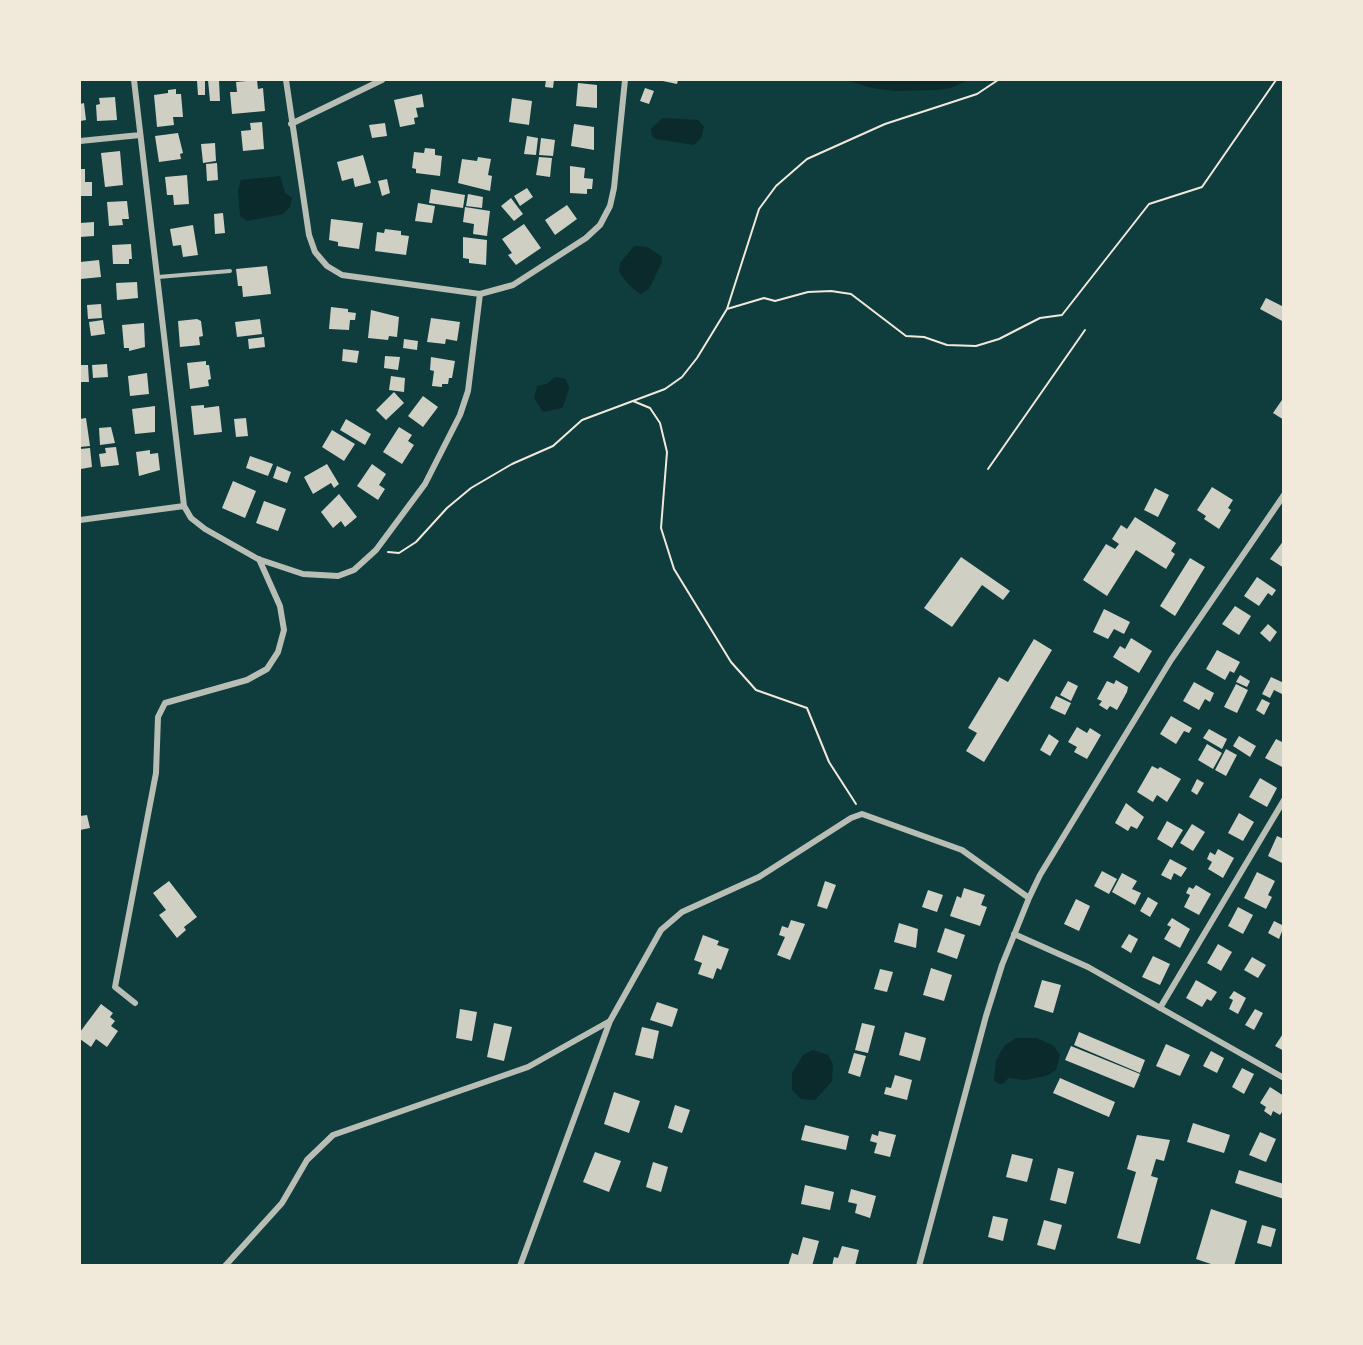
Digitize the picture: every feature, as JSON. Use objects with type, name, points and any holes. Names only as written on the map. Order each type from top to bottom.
[{"type":"street","points":[[134,80],[184,506],[191,518],[205,529],[258,559],[303,574],[338,576],[354,570],[376,550],[425,484],[465,404],[480,294]]},
{"type":"street","points":[[286,80],[309,236],[315,252],[327,266],[342,275],[480,294],[513,285],[586,238],[600,225],[610,206],[614,188],[625,80]]},
{"type":"street","points":[[291,124],[382,80]]},
{"type":"street","points":[[80,141],[140,135]]},
{"type":"street","points":[[919,1266],[986,1016],[1029,898],[1040,875],[1171,660],[1284,495]]},
{"type":"street","points":[[80,520],[184,506]]},
{"type":"street","points":[[135,1003],[115,987],[156,773],[158,717],[165,703],[248,680],[267,669],[273,660],[278,652],[284,630],[280,606],[258,559]]},
{"type":"street","points":[[1160,1008],[1284,800]]},
{"type":"street","points":[[520,1266],[610,1021],[648,950],[669,922],[700,903],[759,877],[851,818],[862,814],[962,850],[1029,898]]},
{"type":"street","points":[[1014,934],[1088,967],[1284,1078]]},
{"type":"street","points":[[225,1266],[282,1203],[307,1160],[321,1144],[333,1135],[528,1067],[610,1021]]},
{"type":"lane","points":[[157,277],[230,271]]},
{"type":"path","points":[[376,550],[399,553],[416,542],[447,508],[471,488],[512,464],[553,446],[582,420],[665,389],[682,377],[697,358],[727,309],[759,209],[776,186],[807,159],[885,124],[977,94],[998,80]]},
{"type":"path","points":[[727,309],[764,298],[775,301],[808,292],[831,291],[851,294],[906,336],[924,337],[947,345],[976,346],[999,339],[1041,318],[1062,315],[1149,204],[1202,187],[1276,80]]},
{"type":"path","points":[[988,469],[1085,330]]},
{"type":"path","points":[[633,401],[650,408],[660,423],[667,452],[661,528],[674,568],[731,662],[756,690],[807,708],[829,762],[862,814]]},
{"type":"water","points":[[845,80],[968,80],[951,88],[895,91],[872,88]]},
{"type":"water","points":[[662,118],[698,120],[704,127],[701,138],[694,145],[656,139],[652,136],[651,129]]},
{"type":"water","points":[[280,176],[285,193],[292,198],[290,207],[283,214],[247,221],[240,216],[238,190],[241,180]]},
{"type":"water","points":[[634,246],[647,247],[661,256],[662,262],[649,289],[640,294],[619,272],[620,263]]},
{"type":"water","points":[[555,377],[566,379],[569,388],[565,401],[562,408],[543,412],[534,398],[537,386],[547,384]]},
{"type":"water","points":[[1016,1038],[1036,1038],[1053,1045],[1060,1055],[1056,1070],[1046,1076],[1025,1080],[1008,1078],[1005,1083],[1000,1084],[994,1081],[996,1060],[1005,1045]]},
{"type":"water","points":[[813,1050],[828,1055],[833,1064],[832,1081],[815,1100],[801,1099],[792,1090],[792,1073],[803,1055]]},
{"type":"building","points":[[205,80],[205,95],[198,95],[197,81]]},
{"type":"building","points":[[208,80],[219,80],[220,101],[210,101]]},
{"type":"building","points":[[257,80],[258,89],[263,88],[265,111],[232,114],[230,92],[237,92],[236,82]]},
{"type":"building","points":[[546,80],[554,80],[553,88],[545,87]]},
{"type":"building","points":[[658,80],[678,80],[677,84]]},
{"type":"building","points":[[578,83],[597,85],[597,108],[576,106]]},
{"type":"building","points":[[645,88],[654,91],[649,104],[640,101]]},
{"type":"building","points":[[176,89],[176,94],[181,94],[183,117],[173,117],[174,125],[157,127],[154,95]]},
{"type":"building","points":[[422,94],[424,107],[416,108],[418,117],[414,118],[415,124],[400,127],[394,100]]},
{"type":"building","points":[[115,97],[117,120],[97,121],[96,105],[100,104],[99,98]]},
{"type":"building","points":[[512,98],[532,101],[529,125],[509,122]]},
{"type":"building","points":[[84,103],[86,120],[80,121],[80,104]]},
{"type":"building","points":[[262,122],[264,149],[243,151],[241,131],[251,130],[250,123]]},
{"type":"building","points":[[385,123],[387,136],[372,138],[369,125]]},
{"type":"building","points":[[574,124],[594,127],[594,150],[571,146]]},
{"type":"building","points":[[178,133],[183,153],[180,154],[181,159],[159,162],[155,136]]},
{"type":"building","points":[[527,136],[538,138],[536,155],[524,154]]},
{"type":"building","points":[[541,138],[555,140],[553,156],[539,155]]},
{"type":"building","points":[[215,143],[216,161],[203,163],[201,144]]},
{"type":"building","points":[[425,148],[435,149],[435,155],[442,156],[440,176],[416,173],[416,169],[412,168],[414,152],[424,153]]},
{"type":"building","points":[[120,151],[123,185],[105,187],[101,153]]},
{"type":"building","points":[[363,155],[371,183],[355,187],[353,178],[342,181],[337,162]]},
{"type":"building","points":[[478,157],[491,159],[488,175],[492,176],[490,191],[458,183],[462,159],[477,161]]},
{"type":"building","points":[[539,157],[552,158],[550,177],[536,175]]},
{"type":"building","points":[[217,163],[218,180],[207,181],[206,164]]},
{"type":"building","points":[[570,166],[585,168],[584,178],[593,179],[592,189],[587,189],[587,194],[570,193]]},
{"type":"building","points":[[80,169],[85,169],[85,182],[92,182],[92,196],[80,196]]},
{"type":"building","points":[[187,175],[189,204],[174,205],[173,195],[167,195],[165,177]]},
{"type":"building","points":[[387,179],[390,193],[382,196],[378,181]]},
{"type":"building","points":[[527,188],[533,197],[520,206],[514,196]]},
{"type":"building","points":[[431,189],[465,195],[463,208],[429,203]]},
{"type":"building","points":[[468,194],[483,197],[482,208],[466,206]]},
{"type":"building","points":[[511,198],[523,214],[514,221],[501,206]]},
{"type":"building","points":[[127,201],[129,219],[122,219],[123,225],[109,226],[107,202]]},
{"type":"building","points":[[418,203],[435,206],[432,223],[415,221]]},
{"type":"building","points":[[567,205],[577,219],[555,235],[545,220]]},
{"type":"building","points":[[465,207],[490,211],[487,236],[473,234],[474,224],[463,222]]},
{"type":"building","points":[[223,213],[225,233],[215,234],[214,214]]},
{"type":"building","points":[[331,219],[363,223],[359,249],[338,246],[338,242],[329,240]]},
{"type":"building","points":[[94,222],[94,236],[80,237],[80,223]]},
{"type":"building","points":[[524,224],[541,248],[516,265],[508,255],[512,253],[502,239]]},
{"type":"building","points":[[193,225],[198,255],[183,257],[181,245],[173,246],[170,229]]},
{"type":"building","points":[[385,229],[401,231],[401,235],[409,236],[406,255],[375,251],[377,232],[384,233]]},
{"type":"building","points":[[463,237],[487,240],[486,265],[469,263],[469,259],[463,258]]},
{"type":"building","points":[[131,244],[132,259],[129,259],[129,264],[113,264],[112,245]]},
{"type":"building","points":[[99,260],[101,277],[81,279],[80,262]]},
{"type":"building","points":[[267,266],[271,294],[243,297],[242,286],[238,286],[236,269]]},
{"type":"building","points":[[137,282],[138,298],[117,300],[116,283]]},
{"type":"building","points":[[1266,298],[1284,307],[1284,322],[1260,309]]},
{"type":"building","points":[[101,304],[102,318],[88,319],[87,305]]},
{"type":"building","points":[[331,307],[348,309],[348,312],[356,313],[355,320],[350,320],[349,330],[329,329]]},
{"type":"building","points":[[371,310],[399,317],[397,337],[389,336],[388,340],[368,338]]},
{"type":"building","points":[[431,318],[460,322],[457,341],[446,339],[445,344],[427,342]]},
{"type":"building","points":[[197,319],[201,321],[203,336],[199,337],[200,345],[180,347],[178,321]]},
{"type":"building","points":[[260,319],[262,334],[237,337],[235,322]]},
{"type":"building","points":[[103,320],[105,334],[91,336],[89,322]]},
{"type":"building","points":[[144,323],[145,347],[129,351],[129,348],[124,348],[122,325]]},
{"type":"building","points":[[264,337],[265,347],[249,349],[248,339]]},
{"type":"building","points":[[404,339],[418,341],[417,350],[403,348]]},
{"type":"building","points":[[343,349],[359,351],[357,363],[342,361]]},
{"type":"building","points":[[385,356],[400,357],[398,370],[384,368]]},
{"type":"building","points":[[431,357],[455,361],[452,378],[449,378],[448,384],[442,384],[442,387],[432,386],[434,371],[430,370]]},
{"type":"building","points":[[206,361],[206,365],[209,365],[211,379],[208,380],[209,386],[190,389],[187,363]]},
{"type":"building","points":[[107,364],[108,377],[93,378],[92,365]]},
{"type":"building","points":[[80,365],[88,365],[89,382],[80,382]]},
{"type":"building","points":[[147,373],[149,394],[130,396],[128,376]]},
{"type":"building","points":[[391,376],[405,378],[404,392],[389,390]]},
{"type":"building","points":[[394,392],[404,403],[386,420],[376,410]]},
{"type":"building","points":[[423,396],[438,407],[423,427],[408,416]]},
{"type":"building","points":[[1284,397],[1284,420],[1273,413]]},
{"type":"building","points":[[204,405],[204,408],[219,406],[222,432],[194,435],[191,406]]},
{"type":"building","points":[[155,406],[155,432],[135,434],[132,409]]},
{"type":"building","points":[[86,418],[90,446],[80,447],[80,419]]},
{"type":"building","points":[[246,418],[248,436],[236,437],[234,419]]},
{"type":"building","points":[[346,419],[371,434],[365,445],[340,430]]},
{"type":"building","points":[[111,427],[115,443],[100,445],[99,428]]},
{"type":"building","points":[[399,427],[412,435],[408,441],[414,445],[402,464],[383,452]]},
{"type":"building","points":[[332,430],[355,444],[344,461],[322,447]]},
{"type":"building","points":[[116,447],[119,465],[101,467],[99,454],[106,453],[105,448]]},
{"type":"building","points":[[90,448],[92,467],[81,469],[80,449]]},
{"type":"building","points":[[150,450],[150,454],[158,453],[160,470],[139,476],[136,452]]},
{"type":"building","points":[[250,456],[273,464],[268,476],[246,468]]},
{"type":"building","points":[[327,464],[339,484],[334,488],[331,483],[313,494],[304,477]]},
{"type":"building","points":[[372,464],[386,474],[379,485],[385,489],[378,500],[357,486]]},
{"type":"building","points":[[277,466],[291,472],[287,483],[273,478]]},
{"type":"building","points":[[233,481],[256,491],[245,518],[222,508]]},
{"type":"building","points":[[1212,487],[1233,500],[1228,508],[1231,510],[1219,529],[1204,519],[1206,516],[1197,510]]},
{"type":"building","points":[[1155,488],[1169,495],[1158,517],[1144,510]]},
{"type":"building","points":[[339,494],[357,517],[345,527],[341,521],[333,528],[321,512]]},
{"type":"building","points":[[264,501],[286,509],[278,531],[256,523]]},
{"type":"building","points":[[1135,517],[1176,543],[1171,551],[1175,554],[1166,569],[1136,550],[1107,596],[1083,580],[1106,544],[1115,549],[1119,544],[1112,539],[1121,525],[1127,529]]},
{"type":"building","points":[[1284,540],[1284,568],[1270,559]]},
{"type":"building","points":[[961,557],[1010,591],[1003,600],[982,585],[952,627],[924,608]]},
{"type":"building","points":[[1190,558],[1205,567],[1175,616],[1160,606]]},
{"type":"building","points":[[1257,577],[1276,590],[1272,596],[1268,593],[1259,606],[1244,596]]},
{"type":"building","points":[[1235,606],[1251,616],[1239,635],[1222,624]]},
{"type":"building","points":[[1104,609],[1130,622],[1124,634],[1114,629],[1108,639],[1093,632]]},
{"type":"building","points":[[1268,624],[1277,632],[1270,642],[1260,633]]},
{"type":"building","points":[[1131,638],[1152,651],[1139,673],[1113,657],[1120,646],[1125,649]]},
{"type":"building","points":[[1034,639],[1052,650],[984,762],[966,751],[977,733],[968,728],[999,677],[1008,682]]},
{"type":"building","points":[[1217,650],[1240,662],[1234,673],[1230,671],[1225,680],[1206,669]]},
{"type":"building","points":[[1240,675],[1250,681],[1247,687],[1236,682]]},
{"type":"building","points":[[1271,677],[1284,683],[1284,692],[1282,694],[1274,690],[1270,698],[1262,694]]},
{"type":"building","points":[[1116,680],[1128,687],[1127,692],[1117,710],[1110,706],[1107,710],[1099,705],[1102,701],[1097,699],[1107,681],[1114,684]]},
{"type":"building","points":[[1068,681],[1078,686],[1071,701],[1060,695]]},
{"type":"building","points":[[1194,682],[1214,693],[1210,702],[1205,699],[1199,710],[1183,701]]},
{"type":"building","points":[[1236,684],[1248,690],[1237,713],[1224,707]]},
{"type":"building","points":[[1056,696],[1071,703],[1065,715],[1050,708]]},
{"type":"building","points":[[1262,699],[1270,703],[1264,715],[1256,710]]},
{"type":"building","points":[[1171,716],[1192,728],[1189,733],[1184,731],[1176,744],[1160,734]]},
{"type":"building","points":[[1077,727],[1087,733],[1090,728],[1101,735],[1087,759],[1074,752],[1077,747],[1068,742]]},
{"type":"building","points":[[1209,729],[1227,739],[1222,749],[1203,738]]},
{"type":"building","points":[[1049,734],[1059,741],[1050,756],[1040,750]]},
{"type":"building","points":[[1239,736],[1256,746],[1250,757],[1233,746]]},
{"type":"building","points":[[1276,739],[1284,743],[1284,768],[1265,758]]},
{"type":"building","points":[[1207,744],[1222,753],[1213,769],[1198,760]]},
{"type":"building","points":[[1226,749],[1237,755],[1226,776],[1215,770]]},
{"type":"building","points":[[1152,766],[1158,769],[1160,767],[1181,779],[1167,802],[1157,795],[1153,802],[1137,792]]},
{"type":"building","points":[[1260,778],[1277,788],[1267,807],[1249,797]]},
{"type":"building","points":[[1197,779],[1204,783],[1197,795],[1191,791]]},
{"type":"building","points":[[1126,803],[1144,817],[1137,829],[1131,826],[1128,831],[1115,823]]},
{"type":"building","points":[[1239,813],[1254,822],[1243,841],[1228,833]]},
{"type":"building","points":[[87,815],[90,828],[80,830],[80,816]]},
{"type":"building","points":[[1167,821],[1183,830],[1172,848],[1157,839]]},
{"type":"building","points":[[1192,824],[1205,832],[1193,851],[1180,843]]},
{"type":"building","points":[[1277,836],[1284,839],[1284,864],[1268,856]]},
{"type":"building","points":[[1218,849],[1234,858],[1223,878],[1208,869],[1212,862],[1207,859],[1210,852],[1215,855]]},
{"type":"building","points":[[1170,859],[1187,868],[1181,877],[1174,873],[1171,880],[1161,875]]},
{"type":"building","points":[[1102,871],[1117,879],[1109,894],[1094,886]]},
{"type":"building","points":[[1257,872],[1275,881],[1268,895],[1272,897],[1266,909],[1244,898]]},
{"type":"building","points":[[1122,873],[1137,881],[1132,889],[1141,893],[1135,905],[1112,892]]},
{"type":"building","points":[[169,881],[197,917],[184,927],[186,930],[177,938],[159,915],[166,910],[153,893]]},
{"type":"building","points":[[825,881],[836,885],[827,909],[817,906]]},
{"type":"building","points":[[1196,885],[1211,894],[1199,915],[1184,907],[1190,895],[1186,893],[1189,887],[1193,889]]},
{"type":"building","points":[[964,888],[985,895],[981,905],[987,907],[980,926],[950,916],[957,896],[961,898]]},
{"type":"building","points":[[928,890],[943,895],[937,912],[922,907]]},
{"type":"building","points":[[1148,897],[1158,903],[1150,917],[1140,911]]},
{"type":"building","points":[[1076,899],[1090,906],[1079,931],[1064,924]]},
{"type":"building","points":[[1238,907],[1253,915],[1243,934],[1228,926]]},
{"type":"building","points":[[1172,918],[1190,929],[1180,948],[1164,939],[1171,927],[1167,925]]},
{"type":"building","points":[[791,920],[805,924],[790,960],[777,955],[785,937],[779,935],[782,926],[788,928]]},
{"type":"building","points":[[1274,921],[1284,926],[1279,939],[1268,933]]},
{"type":"building","points":[[899,923],[918,929],[916,948],[894,942]]},
{"type":"building","points":[[945,928],[965,935],[957,959],[937,952]]},
{"type":"building","points":[[1129,934],[1138,939],[1131,953],[1121,947]]},
{"type":"building","points":[[703,935],[719,941],[717,945],[729,949],[721,970],[717,968],[713,979],[698,974],[702,963],[694,960]]},
{"type":"building","points":[[1218,944],[1232,952],[1221,971],[1207,963]]},
{"type":"building","points":[[1153,956],[1170,964],[1160,985],[1142,977]]},
{"type":"building","points":[[1252,957],[1266,965],[1258,978],[1244,970]]},
{"type":"building","points":[[931,968],[952,975],[944,1001],[923,995]]},
{"type":"building","points":[[880,969],[893,972],[887,992],[874,989]]},
{"type":"building","points":[[1042,980],[1061,985],[1053,1013],[1034,1007]]},
{"type":"building","points":[[1196,980],[1217,992],[1211,1001],[1207,999],[1202,1007],[1186,998]]},
{"type":"building","points":[[1234,991],[1246,998],[1238,1014],[1229,1009],[1233,1000],[1229,998]]},
{"type":"building","points":[[657,1002],[678,1009],[672,1027],[650,1020]]},
{"type":"building","points":[[101,1004],[113,1013],[110,1017],[115,1021],[111,1026],[118,1031],[107,1047],[96,1039],[91,1047],[80,1039],[80,1032]]},
{"type":"building","points":[[460,1009],[477,1012],[472,1041],[456,1038]]},
{"type":"building","points":[[1255,1009],[1263,1013],[1254,1030],[1245,1025]]},
{"type":"building","points":[[494,1023],[512,1027],[504,1061],[487,1057]]},
{"type":"building","points":[[862,1023],[875,1026],[868,1053],[855,1050]]},
{"type":"building","points":[[642,1027],[659,1031],[653,1059],[635,1055]]},
{"type":"building","points":[[905,1032],[926,1038],[920,1061],[899,1055]]},
{"type":"building","points":[[1079,1032],[1145,1060],[1140,1073],[1074,1045]]},
{"type":"building","points":[[1284,1032],[1284,1051],[1275,1046]]},
{"type":"building","points":[[1166,1044],[1190,1055],[1180,1076],[1156,1066]]},
{"type":"building","points":[[1071,1046],[1140,1074],[1134,1088],[1065,1060]]},
{"type":"building","points":[[1211,1051],[1224,1058],[1217,1073],[1203,1066]]},
{"type":"building","points":[[854,1053],[866,1056],[860,1077],[848,1073]]},
{"type":"building","points":[[1242,1068],[1254,1074],[1244,1094],[1232,1087]]},
{"type":"building","points":[[895,1075],[912,1080],[907,1100],[884,1094],[886,1087],[891,1088]]},
{"type":"building","points":[[1060,1078],[1115,1102],[1109,1117],[1053,1093]]},
{"type":"building","points":[[1270,1087],[1284,1096],[1284,1109],[1280,1115],[1273,1111],[1271,1116],[1264,1111],[1266,1107],[1260,1103]]},
{"type":"building","points":[[614,1092],[640,1101],[629,1133],[604,1124]]},
{"type":"building","points":[[675,1105],[690,1110],[682,1133],[668,1128]]},
{"type":"building","points":[[1193,1123],[1230,1135],[1224,1153],[1187,1142]]},
{"type":"building","points":[[805,1125],[849,1136],[846,1150],[801,1140]]},
{"type":"building","points":[[879,1131],[896,1135],[890,1157],[874,1153],[877,1143],[870,1141],[872,1134],[878,1136]]},
{"type":"building","points":[[1260,1132],[1276,1139],[1266,1162],[1249,1155]]},
{"type":"building","points":[[1137,1135],[1170,1140],[1164,1161],[1156,1159],[1151,1176],[1158,1178],[1140,1244],[1117,1238],[1136,1172],[1127,1169]]},
{"type":"building","points":[[595,1152],[621,1161],[609,1192],[583,1182]]},
{"type":"building","points":[[1012,1154],[1033,1159],[1027,1182],[1006,1177]]},
{"type":"building","points":[[653,1162],[668,1167],[661,1192],[646,1187]]},
{"type":"building","points":[[1058,1168],[1074,1172],[1066,1204],[1050,1200]]},
{"type":"building","points":[[1239,1170],[1284,1184],[1284,1199],[1235,1183]]},
{"type":"building","points":[[805,1185],[834,1192],[830,1210],[801,1204]]},
{"type":"building","points":[[851,1189],[876,1196],[870,1218],[855,1213],[857,1204],[848,1202]]},
{"type":"building","points":[[1211,1209],[1247,1221],[1234,1266],[1217,1266],[1196,1259]]},
{"type":"building","points":[[993,1216],[1008,1219],[1003,1241],[988,1237]]},
{"type":"building","points":[[1044,1220],[1062,1225],[1055,1250],[1037,1245]]},
{"type":"building","points":[[1262,1225],[1276,1229],[1271,1247],[1257,1243]]},
{"type":"building","points":[[803,1237],[819,1241],[812,1266],[788,1266],[792,1253],[798,1255]]},
{"type":"building","points":[[842,1246],[859,1250],[855,1266],[832,1266],[834,1257],[838,1258]]}]
